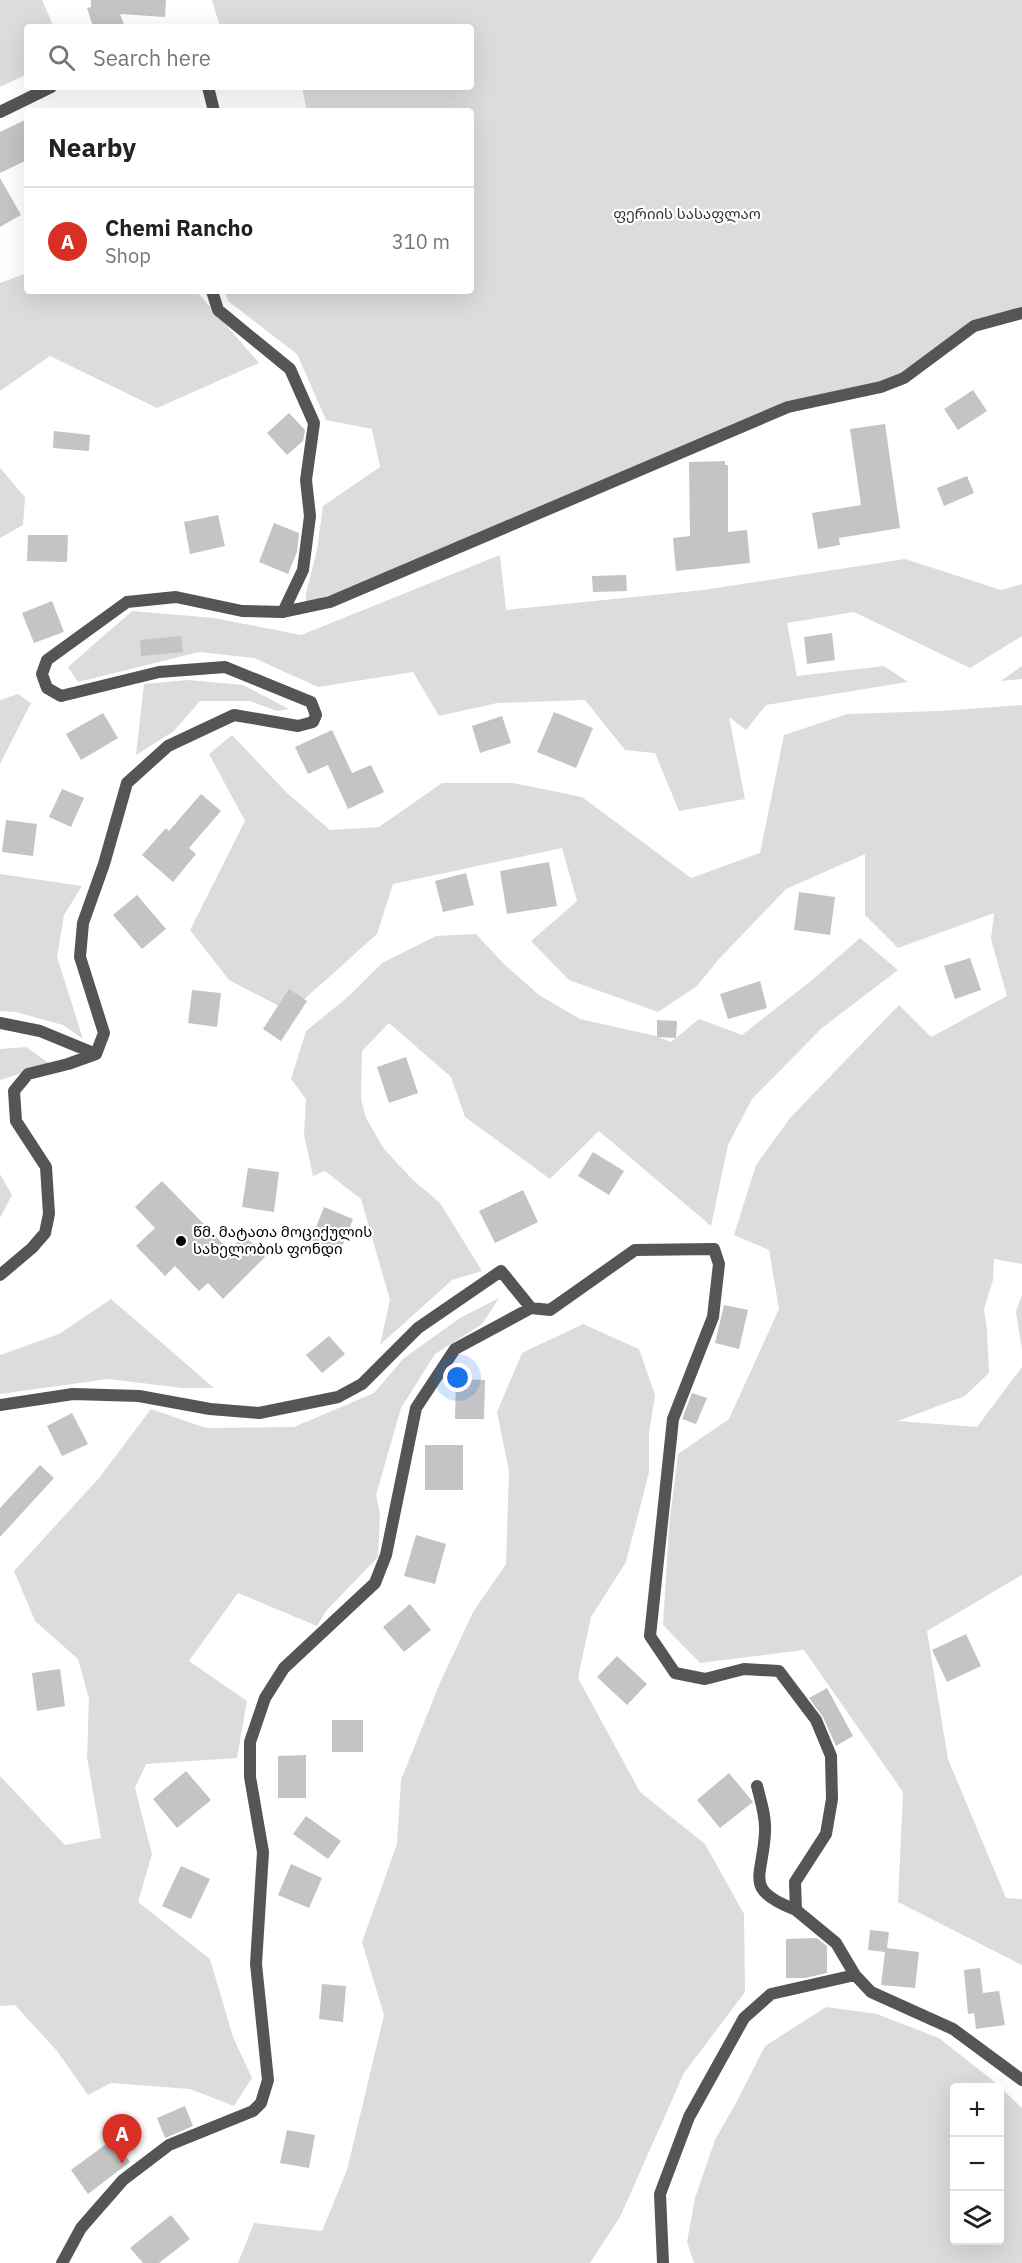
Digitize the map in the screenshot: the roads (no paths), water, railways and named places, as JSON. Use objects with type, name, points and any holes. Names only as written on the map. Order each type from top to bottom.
[{"type":"street","points":[[0,112],[45,90]]},
{"type":"street","points":[[209,90],[213,108]]},
{"type":"street","points":[[213,294],[218,310],[290,369],[314,423],[306,480],[310,516],[303,570],[283,612]]},
{"type":"street","points":[[0,1275],[32,1248],[45,1233],[49,1214],[46,1167],[16,1121],[14,1091],[28,1074],[96,1054],[104,1033],[80,957],[83,923],[104,864],[127,783],[168,746],[234,715],[298,726],[313,722],[316,715],[311,702],[225,667],[159,672],[61,696],[47,688],[42,674],[47,660],[127,602],[176,597],[242,611],[283,612],[330,602],[788,407],[882,387],[904,378],[974,326],[1022,313]]},
{"type":"street","points":[[0,1023],[40,1031],[96,1054]]},
{"type":"street","points":[[62,2263],[81,2228],[123,2180],[169,2145],[253,2111],[261,2103],[268,2080],[256,1964],[263,1852],[250,1777],[250,1742],[265,1698],[284,1668],[375,1584],[386,1556],[416,1408],[455,1349],[531,1308],[550,1310],[635,1250],[714,1249],[718,1264],[713,1317],[673,1419],[650,1636],[675,1673],[705,1679],[744,1669],[779,1671],[816,1720],[831,1756],[832,1798],[826,1834],[795,1882],[796,1910]]},
{"type":"street","points":[[0,1405],[73,1394],[140,1396],[210,1409],[259,1413],[338,1397],[362,1384],[418,1328],[501,1271],[531,1308]]},
{"type":"street","points":[[757,1786],[765,1819],[765,1834],[758,1874],[763,1890],[774,1902],[796,1910],[836,1943],[855,1975],[871,1992],[954,2029],[1022,2080]]},
{"type":"street","points":[[663,2263],[660,2194],[689,2117],[744,2018],[771,1994],[855,1975]]},
{"type":"place","name":"წმ. მატათა მოციქულის სახელობის ფონდი","points":[[181,1241]]},
{"type":"place","name":"Chemi Rancho","points":[[122,2164]]},
{"type":"park label","name":"ფერიის სასაფლაო","points":[[687,214]]}]
